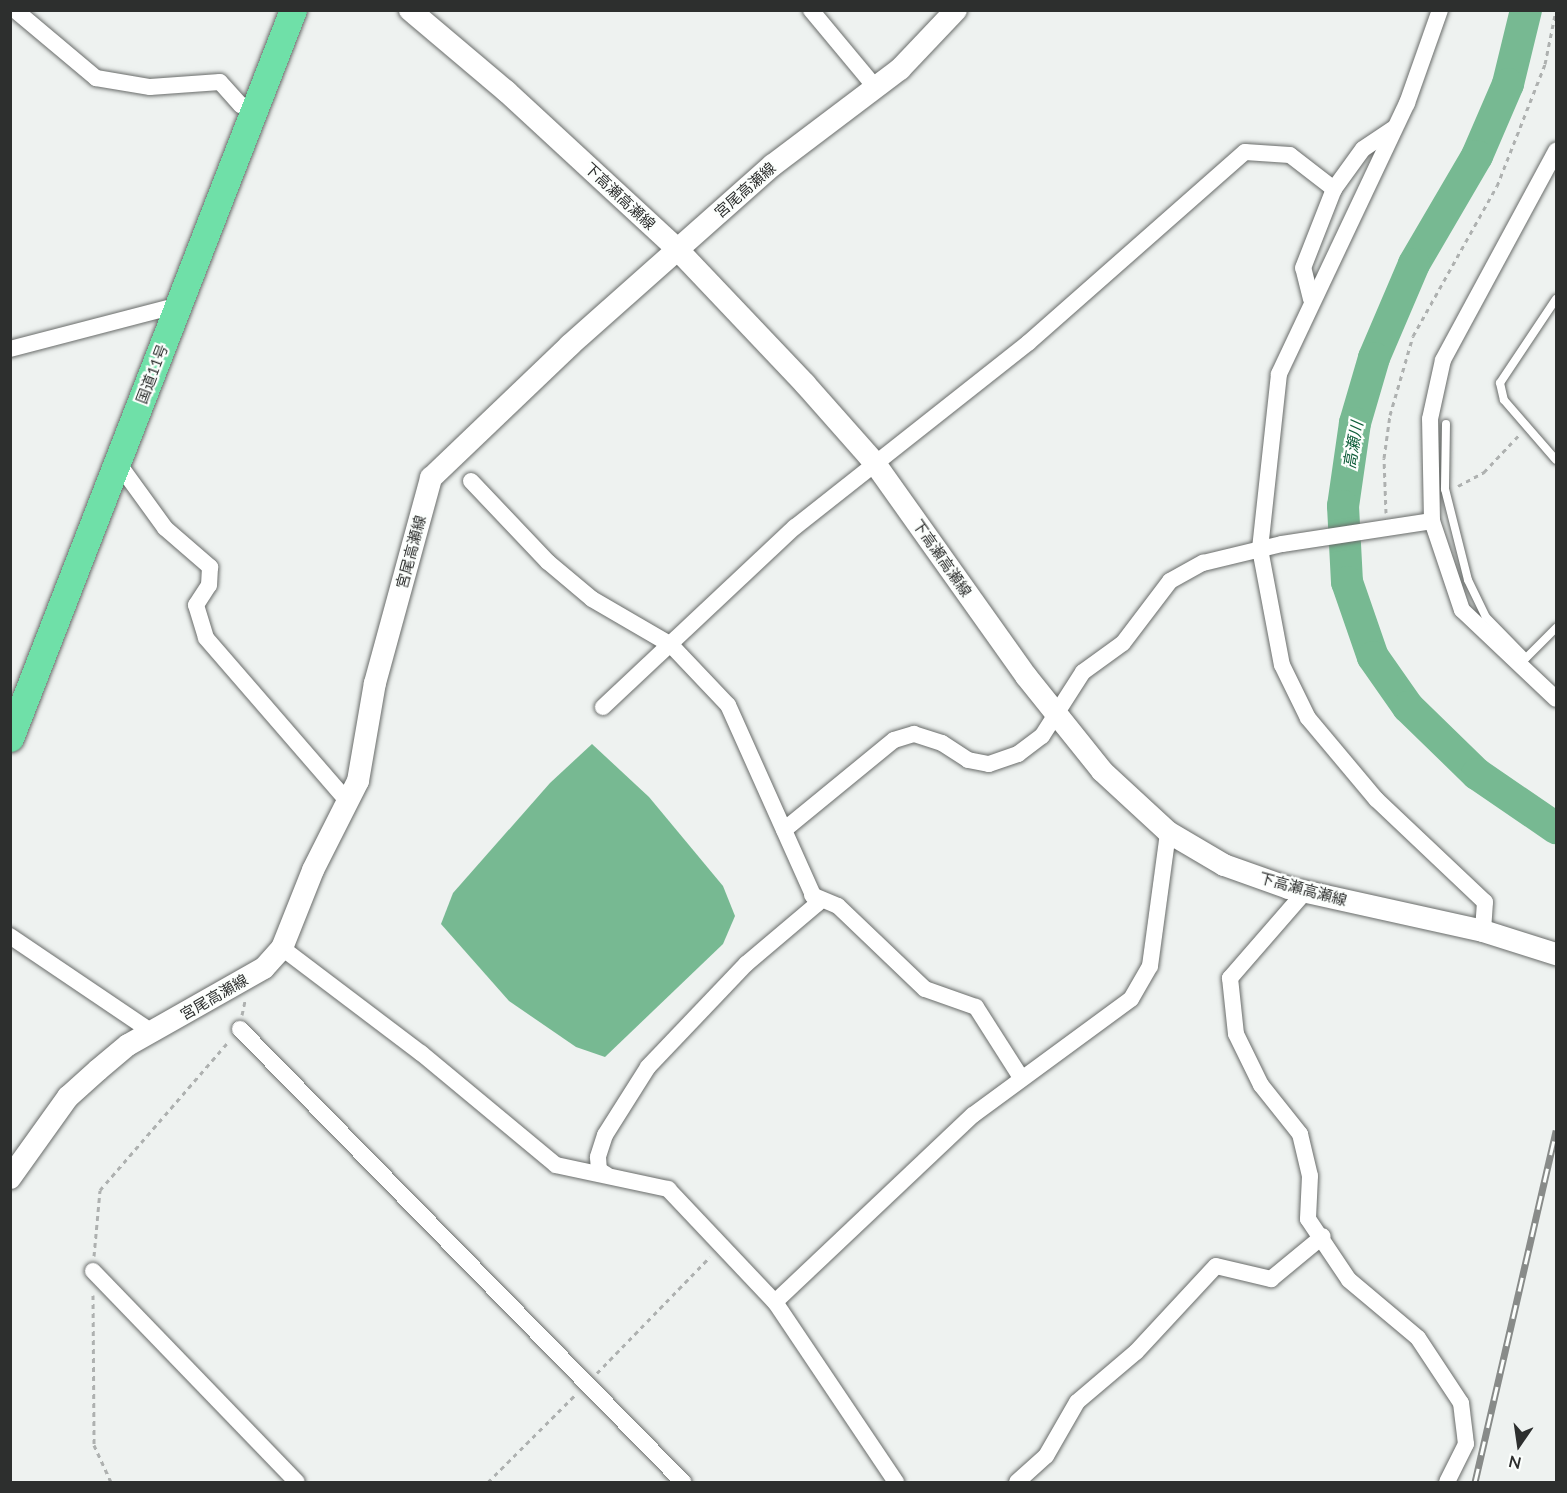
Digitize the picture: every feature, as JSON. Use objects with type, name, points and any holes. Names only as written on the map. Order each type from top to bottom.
[{"type":"highway","name":"国道11号","points":[[10,738],[293,10]]},
{"type":"main road","name":"下高瀬高瀬線","points":[[410,10],[506,91],[677,249],[874,462],[1057,714],[1102,771],[1168,832],[1224,866],[1304,892],[1483,931],[1557,954]]},
{"type":"main road","name":"宮尾高瀬線","points":[[10,1178],[68,1097],[128,1045],[153,1033],[247,978],[282,948],[313,870],[349,803],[431,478],[677,249],[773,165],[876,88],[956,10]]},
{"type":"street","points":[[15,10],[96,78],[150,87],[220,82],[241,105],[255,110]]},
{"type":"street","points":[[811,10],[876,88]]},
{"type":"street","points":[[1440,10],[1395,127],[1311,299],[1279,374],[1260,549],[1282,664],[1308,718],[1376,799],[1485,902],[1483,931]]},
{"type":"street","points":[[1311,299],[1303,268],[1334,189],[1363,149],[1395,127]]},
{"type":"street","points":[[1557,151],[1443,360],[1430,419],[1427,521],[1462,610],[1523,661],[1557,699]]},
{"type":"street","points":[[603,707],[795,527],[874,462],[1028,343],[1245,152],[1290,155],[1334,189]]},
{"type":"street","points":[[10,349],[179,304]]},
{"type":"street","points":[[118,463],[165,528],[210,567],[209,585],[196,605],[206,639],[349,803]]},
{"type":"street","points":[[471,481],[548,562],[592,599],[671,645],[728,705],[817,904],[746,964],[628,1092],[598,1157],[599,1170],[607,1175]]},
{"type":"street","points":[[784,830],[894,740],[914,735],[942,743],[968,760],[989,764],[1034,742],[1057,714],[1083,672],[1123,643],[1170,581],[1203,563],[1282,543],[1427,521]]},
{"type":"street","points":[[775,1302],[1020,1076],[1131,999],[1150,966],[1168,832]]},
{"type":"street","points":[[1304,892],[1230,978],[1236,1034],[1261,1085],[1300,1134],[1310,1176],[1308,1219],[1323,1236],[1349,1280],[1418,1338],[1451,1382],[1467,1428],[1466,1444],[1448,1482]]},
{"type":"street","points":[[812,895],[838,906],[925,989],[976,1007],[1020,1076]]},
{"type":"street","points":[[10,936],[153,1033]]},
{"type":"street","points":[[282,948],[421,1053],[556,1166],[607,1175],[668,1190],[775,1302],[896,1482]]},
{"type":"street","points":[[240,1029],[588,1382],[683,1482]]},
{"type":"street","points":[[1017,1482],[1046,1456],[1077,1402],[1136,1352],[1216,1266],[1271,1279],[1323,1236]]},
{"type":"street","points":[[93,1271],[297,1482]]},
{"type":"lane","points":[[1557,299],[1500,383],[1504,400],[1557,460]]},
{"type":"lane","points":[[1446,424],[1446,493],[1453,533],[1482,608],[1523,661],[1557,628]]},
{"type":"path","points":[[1386,516],[1384,458],[1390,415],[1413,336],[1497,186],[1545,64],[1556,10]]},
{"type":"path","points":[[1446,493],[1484,472],[1527,426]]},
{"type":"path","points":[[111,1482],[94,1445],[93,1271],[100,1190],[240,1029],[247,978]]},
{"type":"path","points":[[488,1482],[720,1247]]},
{"type":"shaded area","points":[[592,744],[649,797],[723,886],[735,916],[723,944],[605,1057],[576,1047],[509,1001],[441,924],[453,893],[550,783]]},
{"type":"waterway","name":"高瀬川","points":[[1526,10],[1508,84],[1477,156],[1414,264],[1374,358],[1355,423],[1343,506],[1347,582],[1373,657],[1408,707],[1477,774],[1556,828]]},
{"type":"railway","points":[[1475,1482],[1556,1130]]}]
